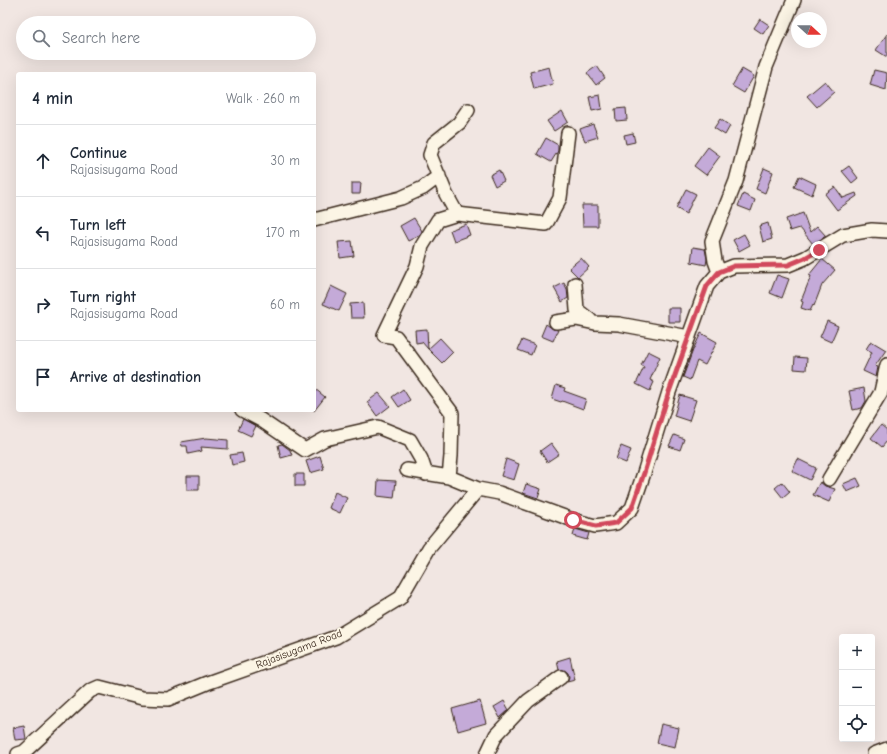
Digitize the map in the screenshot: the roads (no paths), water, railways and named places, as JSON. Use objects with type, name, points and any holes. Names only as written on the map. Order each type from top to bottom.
[{"type":"street","points":[[719,272],[715,260],[712,241],[736,181],[766,67],[794,0]]},
{"type":"street","points":[[457,214],[446,194],[430,155],[434,143],[459,123],[468,110]]},
{"type":"street","points":[[449,477],[452,456],[452,413],[396,337],[384,335],[417,266],[422,246],[438,220],[457,214],[546,224],[560,198],[568,133]]},
{"type":"street","points":[[316,219],[401,198],[423,188],[439,176]]},
{"type":"street","points":[[407,470],[449,477],[478,489],[499,493],[573,520],[596,526],[616,523],[632,508],[669,392],[707,286],[719,272],[734,266],[788,265],[805,258],[843,235],[872,230],[887,230]]},
{"type":"street","points":[[575,284],[577,310],[595,323]]},
{"type":"street","points":[[556,322],[576,319],[595,323],[619,324],[689,337]]},
{"type":"street","points":[[829,479],[881,392],[887,365]]},
{"type":"street","points":[[246,412],[261,420],[306,450],[325,439],[378,427],[410,440],[421,459],[426,474]]},
{"type":"street","name":"Rajasisugama Road","points":[[18,754],[24,752],[90,691],[99,687],[142,698],[168,699],[207,683],[336,637],[400,598],[429,548],[478,489]]},
{"type":"street","points":[[487,754],[496,735],[528,701],[561,677]]},
{"type":"street","points":[[485,739],[487,754]]},
{"type":"street","points":[[874,754],[887,749]]}]
